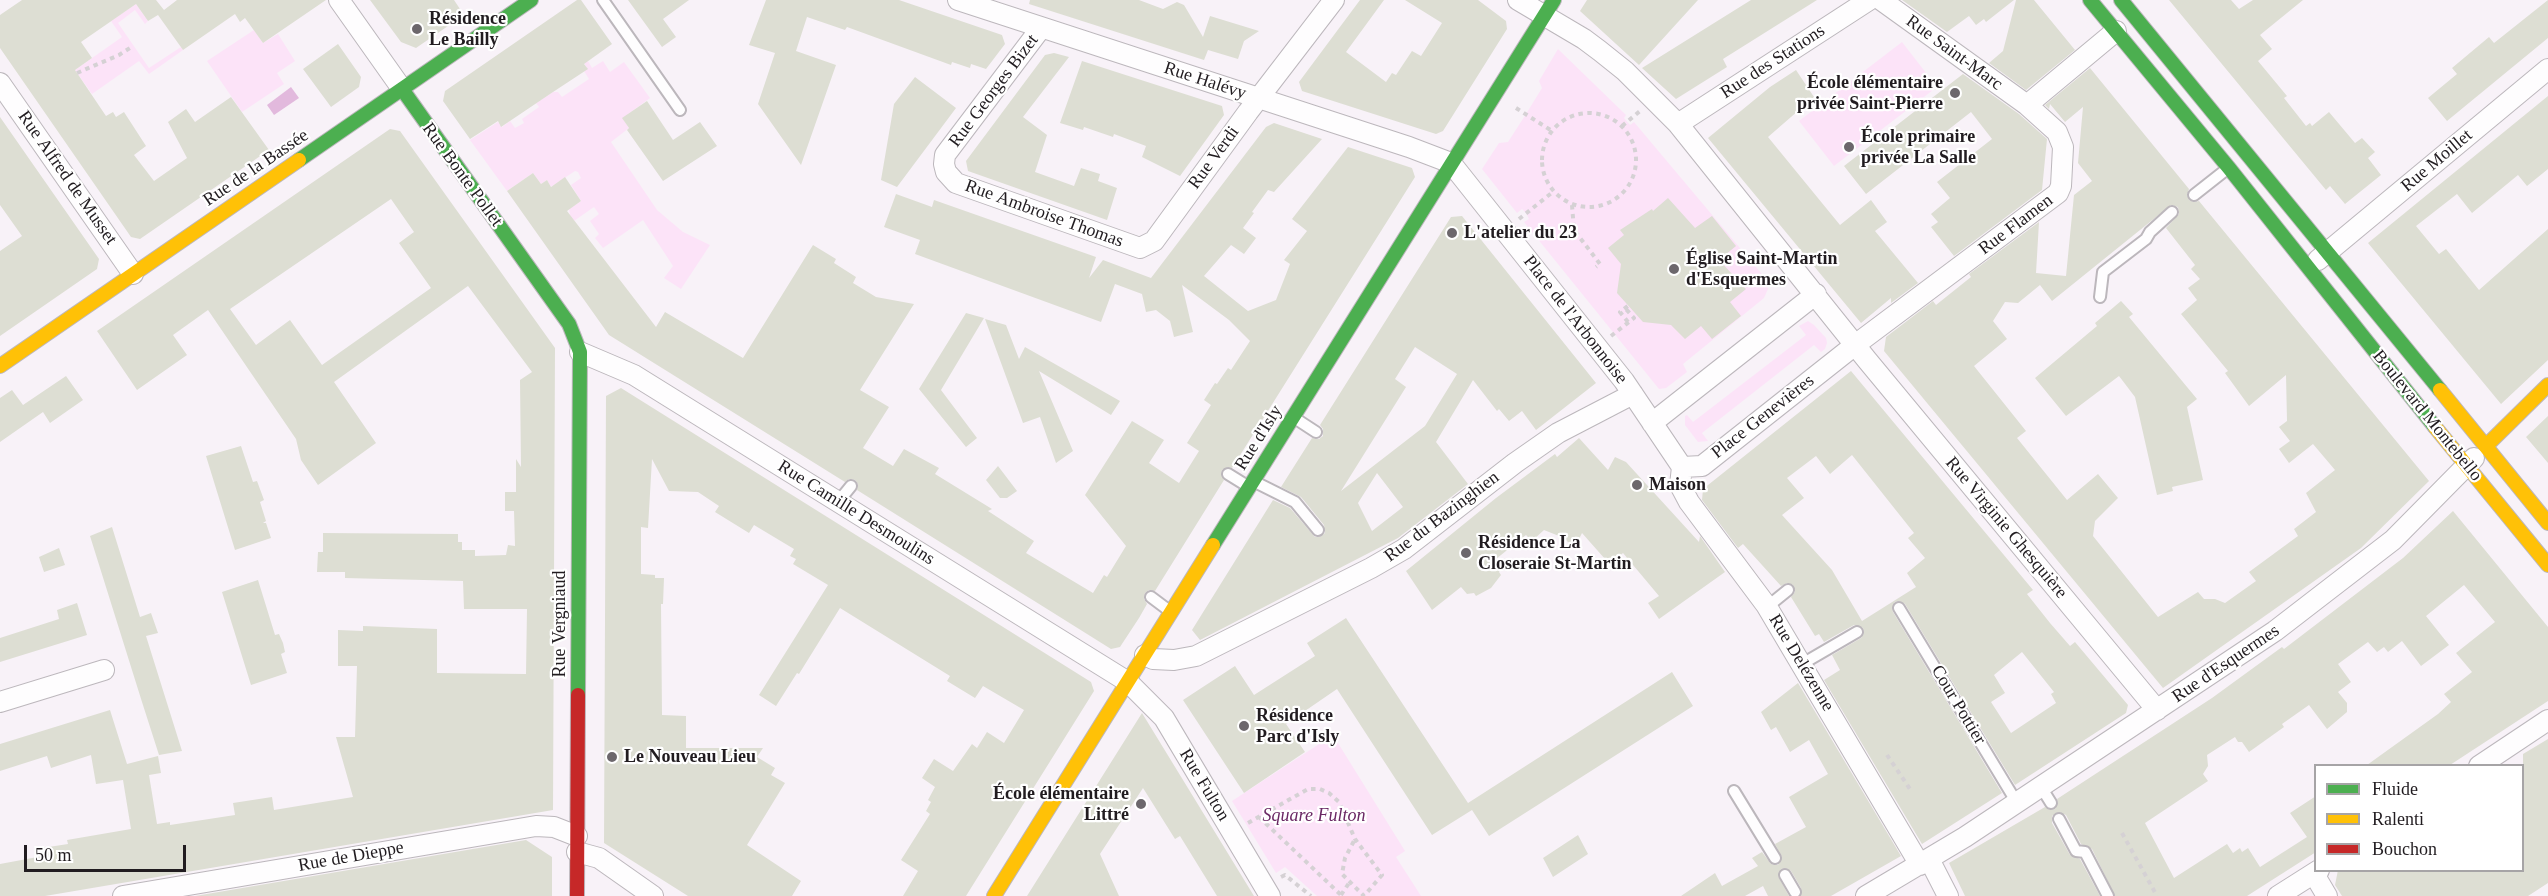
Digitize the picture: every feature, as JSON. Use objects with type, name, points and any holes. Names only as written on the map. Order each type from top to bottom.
[{"type":"street","name":"Rue Bonte Pollet","points":[[339,0],[569,324],[580,352]]},
{"type":"street","name":"Rue de la Bassée","points":[[0,366],[531,0]]},
{"type":"street","name":"Rue Halévy","points":[[957,0],[1415,149],[1451,163]]},
{"type":"street","name":"Rue Verdi","points":[[1131,246],[1140,248],[1154,241],[1334,0]]},
{"type":"street","points":[[1518,0],[1548,8],[1625,71],[1678,124],[1855,345]]},
{"type":"street","name":"Rue des Stations","points":[[1678,124],[1869,0]]},
{"type":"street","name":"Rue Saint-Marc","points":[[1881,0],[2027,105]]},
{"type":"street","name":"Boulevard Montebello","points":[[2090,0],[2229,168],[2466,466],[2548,565]]},
{"type":"street","name":"Boulevard Montebello","points":[[2121,0],[2548,524]]},
{"type":"street","name":"Rue d'Isly","points":[[994,896],[1548,8]]},
{"type":"street","name":"Rue Georges Bizet","points":[[956,183],[946,172],[945,155],[1041,28]]},
{"type":"street","points":[[2027,105],[2116,31]]},
{"type":"street","name":"Rue Moillet","points":[[2327,254],[2548,69]]},
{"type":"street","name":"Rue Alfred de Musset","points":[[0,83],[133,274]]},
{"type":"street","name":"Rue Flamen","points":[[1855,345],[2058,193],[2063,177],[2064,154],[2061,139],[2057,132],[2027,105]]},
{"type":"street","name":"Place de l'Arbonnoise","points":[[1451,163],[1633,394],[1652,423]]},
{"type":"street","name":"Rue Ambroise Thomas","points":[[956,183],[1131,246]]},
{"type":"street","points":[[2308,267],[2327,254]]},
{"type":"street","points":[[1682,467],[1652,423],[1816,294]]},
{"type":"street","name":"Place Genevières","points":[[1682,467],[1702,466],[1855,345]]},
{"type":"street","name":"Rue Virginie Ghesquière","points":[[1855,345],[2157,710]]},
{"type":"street","name":"Rue Camille Desmoulins","points":[[580,352],[634,375],[1128,682]]},
{"type":"street","name":"Rue Vergniaud","points":[[577,896],[580,352]]},
{"type":"street","name":"Rue d'Esquermes","points":[[1866,896],[1925,862],[2017,803],[2046,795],[2157,710],[2258,643],[2360,567],[2415,519],[2548,385]]},
{"type":"street","name":"Rue du Bazinghien","points":[[1145,656],[1168,660],[1196,656],[1371,568],[1404,549],[1550,438],[1572,424],[1633,394]]},
{"type":"street","name":"Rue Delézenne","points":[[1682,467],[1680,485],[1689,502],[1767,607],[1948,896]]},
{"type":"street","points":[[0,702],[104,670]]},
{"type":"street","name":"Rue Fulton","points":[[1128,682],[1164,718],[1270,896]]},
{"type":"street","points":[[2481,764],[2548,720]]},
{"type":"street","name":"Rue de Dieppe","points":[[123,896],[536,826],[554,827],[653,896]]},
{"type":"street","points":[[2278,896],[2316,872],[2327,896]]},
{"type":"lane","points":[[603,0],[680,110]]},
{"type":"lane","points":[[2194,195],[2229,168]]},
{"type":"lane","points":[[2100,297],[2103,272],[2146,239],[2150,232],[2172,212]]},
{"type":"lane","points":[[1293,417],[1316,432]]},
{"type":"lane","points":[[1228,474],[1295,502],[1318,530]]},
{"type":"lane","points":[[838,502],[851,486]]},
{"type":"lane","points":[[1767,607],[1788,590]]},
{"type":"lane","points":[[1151,597],[1172,612]]},
{"type":"lane","name":"Cour Pottier","points":[[1899,608],[2017,803]]},
{"type":"lane","points":[[1802,664],[1857,632]]},
{"type":"lane","points":[[1734,791],[1775,858]]},
{"type":"lane","points":[[2059,819],[2076,851],[2085,852],[2108,896]]},
{"type":"lane","points":[[1785,874],[1795,892]]},
{"type":"path","points":[[77,73],[134,46]]},
{"type":"path","points":[[1515,107],[1552,131]]},
{"type":"path","points":[[1586,112],[1601,114],[1622,126],[1634,143],[1637,159],[1635,174],[1628,187],[1617,198],[1603,205],[1588,207],[1572,205],[1554,191],[1549,185],[1542,162],[1546,138],[1556,125],[1570,116],[1586,112]]},
{"type":"path","points":[[1504,230],[1554,191]]},
{"type":"path","points":[[1572,205],[1575,230],[1600,264],[1596,267]]},
{"type":"path","points":[[1628,322],[1620,312],[1627,307],[1634,318]]},
{"type":"path","points":[[1887,755],[1910,794]]},
{"type":"path","points":[[1231,831],[1259,818],[1308,789],[1320,789],[1339,802],[1355,839],[1382,875],[1364,896],[1342,874],[1355,839]]},
{"type":"path","points":[[1259,818],[1341,895],[1349,883]]},
{"type":"path","points":[[2122,833],[2157,896]]},
{"type":"green space","points":[[136,4],[148,21],[145,24],[135,10],[118,23],[149,68],[181,47],[183,50],[149,74],[139,61],[92,94],[75,70],[122,37],[111,21]]},
{"type":"green space","points":[[254,30],[263,43],[278,34],[295,61],[277,73],[284,84],[242,112],[207,61]]},
{"type":"green space","points":[[1902,42],[1937,87],[1834,166],[1799,121]]},
{"type":"green space","points":[[1558,49],[1626,115],[1624,118],[1630,125],[1634,122],[1766,279],[1768,289],[1764,298],[1683,364],[1687,372],[1666,388],[1659,389],[1524,222],[1529,219],[1526,213],[1522,209],[1517,213],[1482,169],[1499,143],[1508,142],[1526,114],[1542,88],[1539,81]]},
{"type":"green space","points":[[588,61],[592,68],[603,61],[610,72],[624,62],[650,98],[623,118],[629,128],[611,142],[657,210],[683,232],[710,245],[681,289],[664,278],[673,266],[643,220],[603,248],[595,238],[599,234],[590,221],[599,214],[594,207],[571,223],[569,209],[581,201],[571,185],[581,178],[578,172],[575,171],[551,187],[547,180],[541,184],[533,173],[507,191],[470,140],[498,122],[502,127],[510,121],[515,128],[524,123],[522,119],[539,107],[536,103],[553,92],[558,92],[562,97],[589,79],[584,71],[587,68],[584,63]]},
{"type":"green space","points":[[1808,321],[1826,338],[1825,349],[1821,352],[1814,345],[1702,433],[1708,441],[1698,442],[1685,425],[1685,416],[1687,415],[1693,422],[1806,335],[1799,326]]},
{"type":"green space","name":"Square Fulton","points":[[1333,735],[1405,851],[1396,857],[1421,896],[1317,896],[1285,867],[1276,873],[1232,801]]},
{"type":"shaded area","points":[[291,87],[299,98],[274,115],[267,105]]},
{"type":"building","points":[[22,0],[156,0],[164,10],[177,0],[326,0],[263,43],[245,18],[240,22],[235,14],[183,50],[158,15],[148,21],[136,4],[81,42],[92,58],[75,70],[106,116],[113,112],[116,117],[124,112],[146,146],[134,155],[154,181],[187,158],[168,122],[186,109],[195,122],[231,97],[269,150],[140,239],[131,237],[0,48],[0,15]]},
{"type":"building","name":"Résidence Le Bailly","points":[[370,0],[454,0],[464,15],[416,48],[401,42]]},
{"type":"building","points":[[577,0],[581,0],[612,44],[584,64],[588,69],[501,127],[498,121],[470,139],[443,101],[445,91]]},
{"type":"building","points":[[628,0],[689,0],[663,19],[676,37],[662,47]]},
{"type":"building","points":[[766,0],[899,0],[1002,35],[1005,44],[986,69],[971,64],[970,68],[952,62],[951,65],[847,27],[845,30],[807,17],[796,51],[836,65],[801,165],[758,104],[775,53],[749,45]]},
{"type":"building","points":[[1030,0],[1139,0],[1163,9],[1177,2],[1184,5],[1203,37],[1210,16],[1259,31],[1244,41],[1238,59],[1208,50],[1204,60],[1029,4]]},
{"type":"building","points":[[1360,0],[1384,0],[1346,52],[1386,82],[1392,73],[1396,75],[1412,51],[1421,56],[1442,23],[1405,0],[1478,0],[1506,21],[1507,29],[1443,131],[1436,134],[1302,91],[1299,82]]},
{"type":"building","points":[[1587,0],[1698,0],[1639,65],[1580,11]]},
{"type":"building","points":[[1751,0],[1817,0],[1723,59],[1727,67],[1676,99],[1642,68]]},
{"type":"building","points":[[1902,0],[2014,0],[1986,22],[1984,19],[1976,25],[1969,16],[1947,32]]},
{"type":"building","points":[[2016,0],[2034,0],[2075,50],[2026,90],[1989,63],[2003,51]]},
{"type":"building","points":[[2169,0],[2231,0],[2239,9],[2253,0],[2303,0],[2260,35],[2272,49],[2258,61],[2287,96],[2284,98],[2306,126],[2310,123],[2312,126],[2329,112],[2355,143],[2362,138],[2375,152],[2368,158],[2381,175],[2345,204],[2330,186],[2326,190]]},
{"type":"building","points":[[2548,0],[2548,38],[2447,121],[2428,98],[2457,74],[2452,68],[2489,37],[2494,43]]},
{"type":"building","points":[[338,44],[361,77],[359,87],[331,107],[303,69]]},
{"type":"building","points":[[1054,53],[1069,57],[1023,117],[1047,135],[1035,172],[1074,186],[1081,168],[1100,174],[1098,181],[1117,188],[1107,220],[968,171],[966,161],[1045,55]]},
{"type":"building","points":[[1082,61],[1222,106],[1224,115],[1180,176],[1142,157],[1146,146],[1114,134],[1113,137],[1084,127],[1083,130],[1060,123]]},
{"type":"building","points":[[2090,68],[2189,189],[2187,195],[2189,200],[2199,201],[2429,481],[2361,548],[2163,688],[1884,351],[1886,337],[1933,301],[1936,305],[1971,277],[1969,274],[2039,222],[2036,273],[2066,276],[2074,195],[2092,181],[2078,163],[2083,107],[2065,122],[2050,104],[2049,109],[2045,105]],"holes":[[[2171,205],[2178,207],[2179,214],[2166,228],[2195,265],[2191,269],[2200,279],[2188,288],[2197,300],[2181,314],[2228,371],[2225,373],[2249,406],[2286,375],[2287,421],[2279,427],[2290,441],[2279,449],[2289,463],[2313,444],[2335,470],[2306,493],[2316,512],[2294,529],[2298,536],[2249,572],[2256,581],[2225,603],[2215,599],[2204,599],[2198,592],[2158,617],[2093,536],[2095,521],[2118,498],[2098,474],[2067,500],[2017,438],[2026,431],[1974,366],[2007,339],[1993,321],[2005,302],[2018,303],[2040,285],[2052,301]]]},
{"type":"building","points":[[1796,70],[1814,97],[1768,137],[1840,225],[1871,200],[1887,222],[1875,231],[1918,283],[1891,303],[1891,298],[1861,323],[1708,138],[1770,87]]},
{"type":"building","points":[[1963,74],[2019,114],[2047,139],[2042,190],[1954,256],[1931,227],[1938,222],[1931,214],[1950,198],[1937,182],[1992,139],[1971,112],[1866,194],[1844,166]]},
{"type":"building","points":[[915,77],[956,108],[897,187],[881,180],[894,104]]},
{"type":"building","points":[[2548,96],[2548,169],[2527,186],[2518,175],[2472,213],[2457,194],[2416,226],[2439,254],[2446,249],[2479,290],[2548,229],[2548,360],[2501,404],[2368,243]]},
{"type":"building","points":[[647,101],[673,140],[700,122],[717,146],[663,181],[627,130],[629,128],[622,118]]},
{"type":"building","points":[[0,117],[99,259],[97,269],[0,336],[0,251],[22,236],[0,205]]},
{"type":"building","points":[[1274,123],[1322,139],[1274,192],[1268,190],[1252,212],[1254,213],[1243,228],[1256,238],[1244,254],[1231,245],[1204,276],[1248,311],[1276,300],[1290,264],[1284,260],[1307,231],[1292,219],[1348,147],[1412,168],[1415,177],[1232,468],[1222,470],[1224,480],[1155,591],[1149,590],[1145,593],[1144,599],[1147,604],[1139,618],[1120,647],[1111,649],[857,490],[858,484],[855,480],[849,479],[845,482],[609,335],[507,191],[533,173],[541,184],[547,180],[551,187],[565,177],[581,201],[567,211],[656,327],[665,312],[743,358],[813,245],[836,259],[834,263],[856,277],[853,283],[876,297],[914,304],[860,390],[889,407],[863,448],[893,466],[904,449],[939,468],[935,474],[992,509],[988,511],[1034,541],[1026,553],[1093,593],[1104,575],[1107,577],[1126,546],[1085,495],[1132,421],[1164,440],[1149,463],[1179,483],[1199,451],[1187,443],[1211,405],[1204,400],[1228,368],[1231,370],[1250,341],[1229,320],[1182,285],[1193,332],[1174,337],[1170,321],[1156,310],[1146,312],[1142,294],[1115,284],[1101,322],[915,254],[920,240],[884,227],[896,194],[932,207],[934,200],[1096,257],[1089,278],[1103,260],[1151,278],[1266,127]]},
{"type":"building","points":[[390,129],[400,131],[555,348],[553,810],[45,896],[0,896],[0,864],[43,856],[42,848],[68,844],[67,840],[131,829],[123,780],[96,784],[91,755],[51,768],[47,756],[0,771],[0,744],[110,710],[127,764],[158,756],[161,773],[149,775],[157,824],[170,822],[170,825],[235,815],[233,803],[272,797],[274,810],[353,797],[336,737],[355,737],[357,666],[338,666],[338,630],[363,631],[363,626],[437,629],[437,673],[526,674],[527,609],[464,609],[463,581],[345,578],[345,572],[317,572],[318,552],[323,552],[323,533],[458,534],[458,542],[462,542],[462,550],[475,550],[475,556],[506,555],[508,545],[515,546],[514,511],[505,511],[505,492],[516,492],[516,459],[521,467],[520,380],[532,372],[468,286],[334,382],[376,443],[318,485],[301,460],[296,439],[208,310],[173,335],[187,355],[137,390],[97,331]],"holes":[[[391,199],[414,232],[399,243],[431,288],[322,365],[290,320],[256,345],[230,309]]]},
{"type":"building","name":"Église Saint-Martin d'Esquermes","points":[[1668,198],[1695,228],[1712,216],[1736,246],[1719,260],[1746,289],[1730,302],[1741,316],[1712,339],[1701,326],[1685,339],[1671,325],[1643,322],[1617,293],[1621,264],[1608,248],[1624,235],[1620,230],[1652,209],[1653,211]]},
{"type":"building","points":[[1462,216],[1596,383],[1536,430],[1522,411],[1509,421],[1499,409],[1497,411],[1473,380],[1436,442],[1468,484],[1398,538],[1200,640],[1192,630],[1273,500],[1290,508],[1315,537],[1320,537],[1325,533],[1324,525],[1301,497],[1281,487],[1312,438],[1319,439],[1323,436],[1323,429],[1320,425],[1451,217]],"holes":[[[1415,347],[1457,374],[1425,426],[1341,491],[1406,387],[1395,379]],[[1377,473],[1403,507],[1372,531],[1358,503]]]},
{"type":"building","points":[[2121,301],[2133,314],[2129,317],[2197,399],[2187,407],[2203,480],[2172,487],[2173,491],[2157,495],[2135,397],[2119,376],[2066,416],[2035,378],[2097,326],[2095,323]]},
{"type":"building","points":[[966,313],[984,318],[941,390],[977,438],[966,447],[919,389]]},
{"type":"building","points":[[985,319],[1006,325],[1019,359],[1025,347],[1120,401],[1111,415],[1039,371],[1073,451],[1056,463],[1040,417],[1023,423]]},
{"type":"building","points":[[1851,371],[2033,590],[2027,594],[2050,623],[2070,646],[2075,642],[2128,705],[2126,713],[2015,785],[1905,604],[1895,602],[1893,612],[2002,793],[1922,844],[1824,680],[1840,670],[1832,655],[1861,638],[1864,633],[1863,628],[1854,625],[1824,642],[1819,634],[1815,636],[1791,597],[1795,592],[1793,585],[1787,583],[1781,586],[1743,544],[1738,548],[1702,500],[1703,489]],"holes":[[[1852,455],[1914,533],[1908,538],[1925,558],[1907,573],[1916,587],[1862,621],[1832,570],[1782,515],[1804,498],[1787,478],[1816,456],[1830,474]],[[2022,652],[2054,692],[2051,694],[2056,703],[2011,733],[1991,702],[2005,693],[1994,675]]]},
{"type":"building","points":[[66,376],[83,400],[50,423],[43,412],[0,442],[0,398],[12,390],[23,405]]},
{"type":"building","points":[[621,388],[1091,682],[1094,691],[966,896],[903,896],[918,871],[901,860],[930,814],[926,811],[931,802],[928,800],[935,787],[922,778],[934,759],[953,771],[972,744],[977,748],[987,732],[1004,743],[1024,710],[983,686],[975,698],[947,681],[950,676],[840,608],[776,706],[759,695],[828,585],[793,564],[796,559],[790,556],[794,549],[754,525],[749,533],[715,512],[719,506],[698,492],[669,491],[652,459],[648,528],[641,527],[641,574],[664,578],[663,604],[661,604],[662,715],[686,716],[686,748],[763,748],[757,757],[775,768],[771,775],[785,783],[747,845],[801,881],[792,896],[688,896],[604,843],[606,396]]},
{"type":"building","points":[[2548,416],[2548,463],[2526,437]]},
{"type":"building","points":[[1579,438],[1608,470],[1615,457],[1626,462],[1699,542],[1700,536],[1725,572],[1659,619],[1648,603],[1659,596],[1623,553],[1615,560],[1605,559],[1582,533],[1577,543],[1574,541],[1570,544],[1564,538],[1544,530],[1532,541],[1526,535],[1496,559],[1502,566],[1499,572],[1501,575],[1491,588],[1476,596],[1474,593],[1467,594],[1461,587],[1432,610],[1406,571],[1496,498],[1555,454],[1557,457]]},
{"type":"building","points":[[241,446],[253,482],[257,481],[264,500],[260,502],[266,521],[263,523],[266,523],[271,538],[235,550],[206,456]]},
{"type":"building","points":[[998,466],[1017,491],[1007,498],[1000,498],[986,480]]},
{"type":"building","points":[[2453,511],[2548,627],[2548,701],[2452,764],[2368,764],[2438,714],[2451,702],[2444,694],[2472,672],[2456,653],[2495,622],[2464,585],[2426,616],[2449,645],[2421,666],[2402,641],[2388,652],[2384,647],[2377,652],[2368,642],[2338,664],[2351,682],[2338,692],[2347,703],[2347,712],[2327,729],[2309,705],[2282,724],[2284,727],[2249,752],[2235,737],[2207,755],[2208,766],[2203,774],[2208,781],[2145,823],[2174,878],[2227,844],[2233,853],[2240,848],[2242,852],[2248,848],[2260,867],[2307,837],[2290,813],[2314,797],[2314,853],[2247,896],[2115,896],[2092,849],[2081,844],[2066,815],[2059,812],[2052,816],[2052,823],[2070,855],[2080,859],[2100,896],[1965,896],[1949,863],[2045,807],[2055,809],[2057,799],[2212,698],[2282,647],[2284,649],[2403,558]]},
{"type":"building","points":[[112,527],[140,617],[151,613],[158,633],[146,636],[182,751],[159,755],[90,536]]},
{"type":"building","points":[[59,548],[65,565],[44,572],[39,557]]},
{"type":"building","points":[[258,580],[275,635],[279,634],[283,643],[285,652],[281,654],[287,673],[251,685],[222,592]]},
{"type":"building","points":[[77,603],[87,635],[0,662],[0,638],[59,619],[57,610]]},
{"type":"building","name":"Résidence Parc d'Isly","points":[[1346,618],[1468,803],[1672,672],[1693,706],[1489,836],[1472,810],[1432,835],[1337,689],[1286,724],[1305,752],[1244,793],[1183,700],[1235,666],[1254,695],[1315,656],[1307,643]]},
{"type":"building","points":[[1798,683],[1901,856],[1831,896],[1801,896],[1801,888],[1791,871],[1786,868],[1781,869],[1778,876],[1789,896],[1768,896],[1763,886],[1745,896],[1681,896],[1715,873],[1722,886],[1758,866],[1752,858],[1762,852],[1771,864],[1778,865],[1782,857],[1775,844],[1806,827],[1789,797],[1828,774],[1809,740],[1790,752],[1776,727],[1771,730],[1761,712]]},
{"type":"building","name":"École élémentaire Littré","points":[[1142,713],[1254,896],[1217,896],[1180,836],[1175,839],[1143,788],[1100,854],[1119,896],[1027,896]]},
{"type":"building","points":[[2548,739],[2548,883],[2528,896],[2342,896],[2335,885],[2338,872],[2524,872],[2523,754]]},
{"type":"building","points":[[1578,835],[1588,854],[1553,877],[1543,858]]},
{"type":"building","points":[[526,840],[552,857],[552,896],[195,896]]},
{"type":"traffic: fast","points":[[299,160],[531,0]]},
{"type":"traffic: fast","points":[[1213,545],[1554,0]]},
{"type":"traffic: fast","points":[[2090,0],[2229,168],[2435,427]]},
{"type":"traffic: fast","points":[[2121,0],[2440,390]]},
{"type":"traffic: fast","points":[[402,89],[569,324],[580,352],[578,695]]},
{"type":"traffic: slow","points":[[0,366],[299,160]]},
{"type":"traffic: slow","points":[[2486,446],[2548,385]]},
{"type":"traffic: slow","points":[[2440,390],[2548,523]]},
{"type":"traffic: slow","points":[[2435,427],[2548,565]]},
{"type":"traffic: slow","points":[[994,896],[1213,545]]},
{"type":"traffic: jam","points":[[577,896],[578,695]]},
{"type":"place","name":"Résidence Le Bailly","points":[[417,29]]},
{"type":"place","name":"École élémentaire privée Saint-Pierre","points":[[1955,93]]},
{"type":"place","name":"École primaire privée La Salle","points":[[1849,147]]},
{"type":"place","name":"L'atelier du 23","points":[[1452,233]]},
{"type":"place","name":"Église Saint-Martin d'Esquermes","points":[[1674,269]]},
{"type":"place","name":"Maison","points":[[1637,485]]},
{"type":"place","name":"Résidence La Closeraie St-Martin","points":[[1466,553]]},
{"type":"place","name":"Résidence Parc d'Isly","points":[[1244,726]]},
{"type":"place","name":"Le Nouveau Lieu","points":[[612,757]]},
{"type":"place","name":"École élémentaire Littré","points":[[1141,804]]}]
